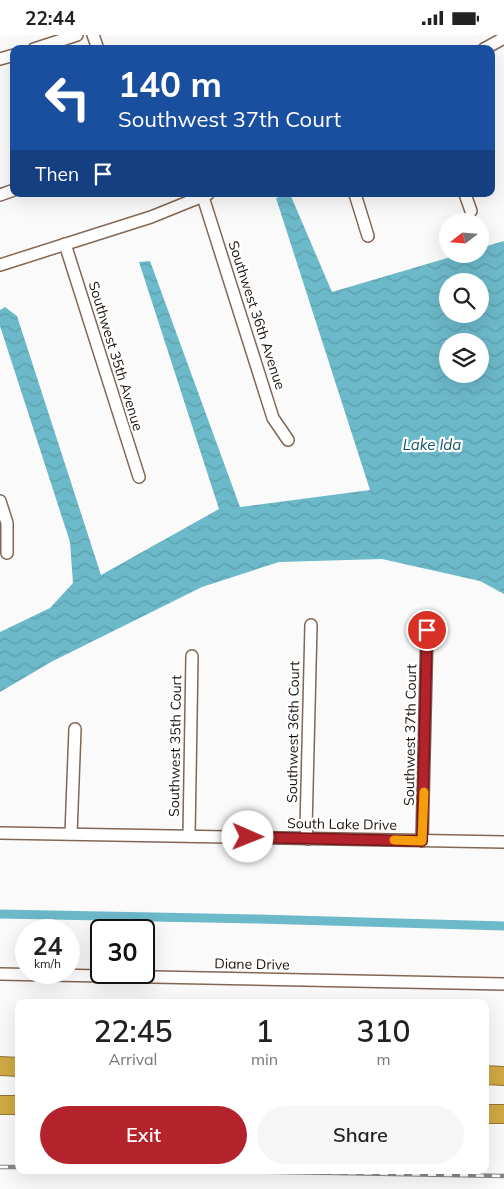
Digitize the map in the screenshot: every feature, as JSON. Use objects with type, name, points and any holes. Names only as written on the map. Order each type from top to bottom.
[{"type":"highway","points":[[0,1066],[15,1067]]},
{"type":"highway","points":[[489,1075],[504,1076]]},
{"type":"highway","points":[[0,1105],[15,1105]]},
{"type":"highway","points":[[489,1114],[504,1114]]},
{"type":"street","points":[[46,45],[77,35]]},
{"type":"street","points":[[491,45],[504,38]]},
{"type":"street","points":[[0,265],[151,217],[202,197]]},
{"type":"street","name":"Southwest 36th Avenue","points":[[208,197],[274,418],[288,440]]},
{"type":"street","points":[[356,197],[368,236]]},
{"type":"street","points":[[467,197],[471,211]]},
{"type":"street","name":"Southwest 35th Avenue","points":[[66,244],[139,477]]},
{"type":"street","points":[[0,501],[7,523],[7,553]]},
{"type":"street","name":"Southwest 36th Court","points":[[308,839],[306,829],[311,625]]},
{"type":"street","name":"Southwest 37th Court","points":[[422,841],[427,630]]},
{"type":"street","name":"Southwest 35th Court","points":[[189,836],[192,656]]},
{"type":"street","points":[[71,834],[75,729]]},
{"type":"street","name":"South Lake Drive","points":[[0,833],[504,842]]},
{"type":"street","name":"Diane Drive","points":[[0,974],[504,983]]},
{"type":"water","name":"Lake Ida","points":[[291,197],[332,292],[439,260],[439,263],[489,263],[489,245],[504,241],[504,594],[480,581],[382,559],[279,562],[202,587],[51,662],[0,692],[0,632],[50,608],[73,583],[70,542],[0,326],[0,310],[5,307],[17,316],[101,575],[219,509],[139,262],[150,261],[240,507],[370,490],[276,198]]},
{"type":"waterway","points":[[0,914],[504,926]]},
{"type":"railway","points":[[0,1167],[15,1167]]},
{"type":"railway","points":[[393,1174],[504,1176]]},
{"type":"slow traffic","points":[[394,840],[422,841],[424,792]]},
{"type":"route","points":[[248,837],[422,841],[427,630]]}]
